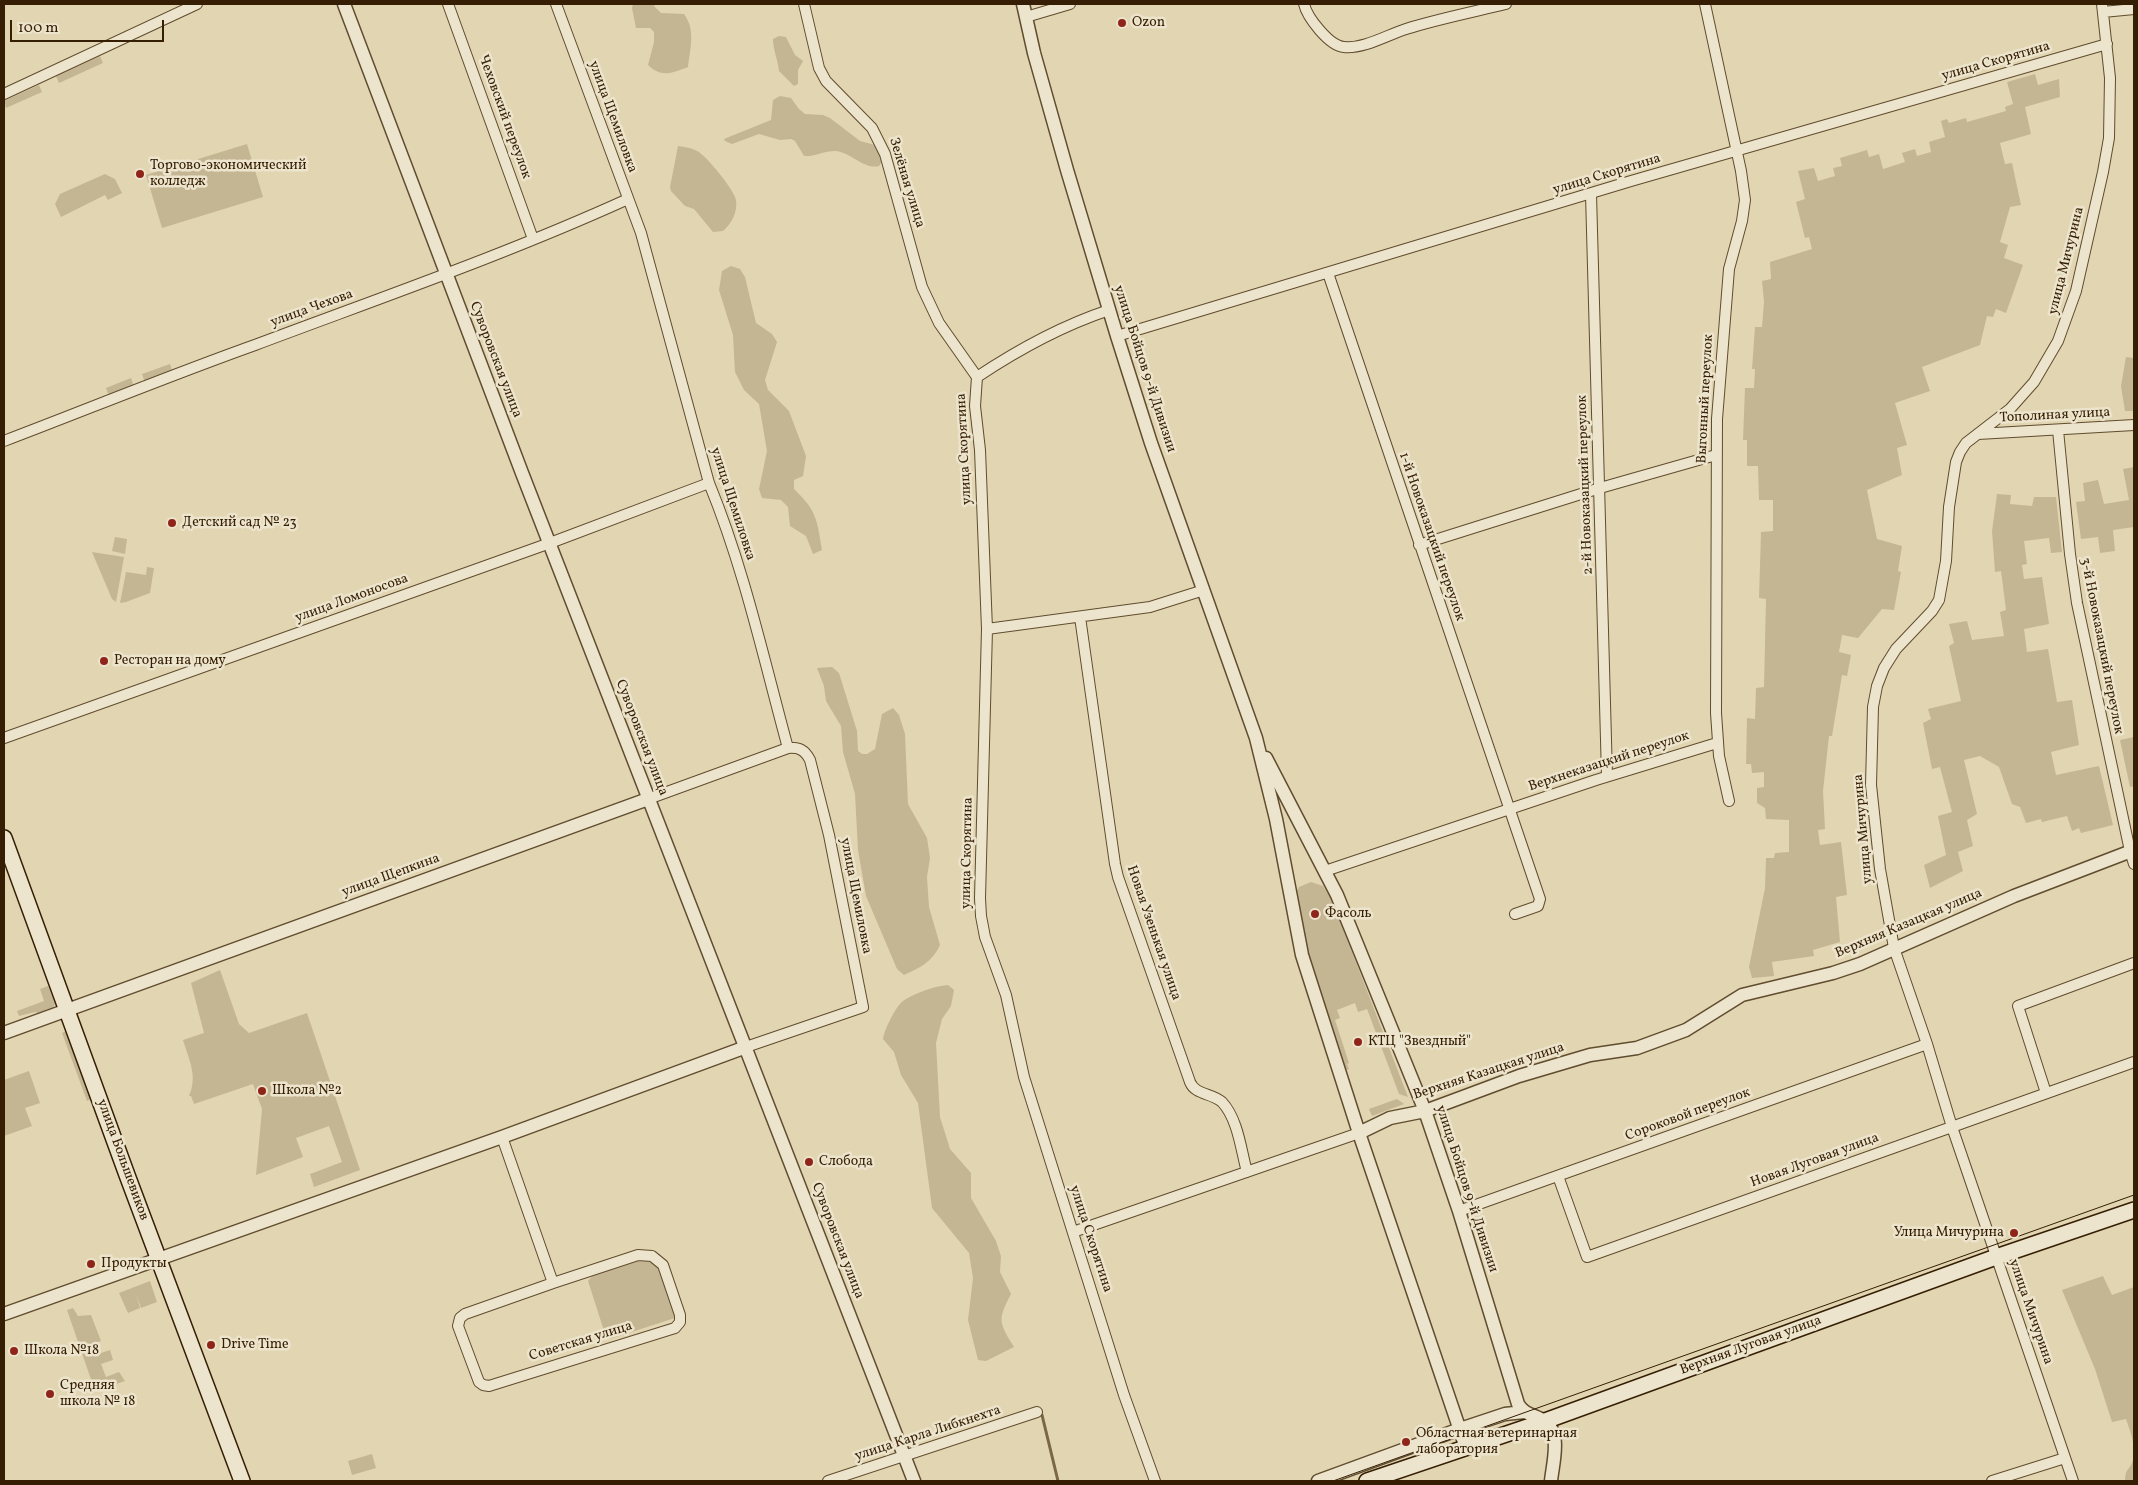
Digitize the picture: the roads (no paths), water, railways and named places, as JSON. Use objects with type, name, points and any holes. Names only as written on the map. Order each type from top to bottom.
[{"type":"main road","name":"улица Большевиков","points":[[4,838],[66,1010],[242,1481]]},
{"type":"main road","name":"Верхняя Луговая улица","points":[[1367,1481],[1545,1421],[1996,1257],[2134,1210]]},
{"type":"street","points":[[4,94],[197,4]]},
{"type":"street","name":"Суворовская улица","points":[[344,4],[648,799],[914,1481]]},
{"type":"street","name":"Чеховский переулок","points":[[448,4],[534,239]]},
{"type":"street","name":"улица Щемиловка","points":[[556,4],[641,233],[709,483],[720,510],[742,579],[788,748],[799,748],[804,751],[810,760],[829,834],[862,1007],[746,1047]]},
{"type":"street","name":"Зелёная улица","points":[[804,4],[819,68],[826,81],[859,113],[879,139],[885,154],[922,287],[939,323],[977,377]]},
{"type":"street","name":"улица Бойцов 9-й Дивизии","points":[[1024,4],[1067,170],[1117,336],[1151,443],[1256,738],[1276,819],[1302,955],[1359,1133],[1460,1429],[1470,1446]]},
{"type":"street","points":[[1026,17],[1070,4]]},
{"type":"street","points":[[1304,4],[1321,31],[1336,45],[1343,47],[1356,46],[1405,29],[1506,4]]},
{"type":"street","name":"Выгонный переулок","points":[[1705,4],[1737,152],[1745,200],[1729,269],[1716,418],[1718,743],[1729,801]]},
{"type":"street","points":[[2103,8],[2134,9]]},
{"type":"street","name":"улица Мичурина","points":[[2073,1481],[1952,1127],[1927,1044],[1894,948],[1880,869],[1871,784],[1873,706],[1877,686],[1888,662],[1905,637],[1932,611],[1939,600],[1946,561],[1949,507],[1956,462],[1966,443],[2010,409],[2034,382],[2058,341],[2068,317],[2094,214],[2109,138],[2110,106],[2103,8]]},
{"type":"street","name":"улица Скорятина","points":[[1117,336],[1591,194],[2107,44]]},
{"type":"street","name":"2-й Новоказацкий переулок","points":[[1591,194],[1606,776]]},
{"type":"street","name":"улица Чехова","points":[[4,441],[225,355],[447,274],[628,199]]},
{"type":"street","name":"1-й Новоказацкий переулок","points":[[1328,273],[1509,809]]},
{"type":"street","name":"улица Скорятина","points":[[1109,310],[1083,318],[1034,342],[977,377],[975,406],[980,450],[987,629],[980,898],[981,916],[990,954],[1006,995],[1024,1077],[1124,1395],[1155,1481]]},
{"type":"street","name":"Тополиная улица","points":[[1978,434],[2134,425]]},
{"type":"street","name":"3-й Новоказацкий переулок","points":[[2058,430],[2068,535],[2077,603],[2134,864]]},
{"type":"street","points":[[1419,545],[1600,488],[1716,455]]},
{"type":"street","name":"улица Ломоносова","points":[[4,738],[550,543],[709,483]]},
{"type":"street","points":[[987,629],[1150,607],[1204,590]]},
{"type":"street","name":"Новая Узенькая улица","points":[[1080,617],[1114,864],[1190,1082],[1196,1090],[1217,1098],[1230,1113],[1247,1172]]},
{"type":"street","name":"улица Бойцов 9-й Дивизии","points":[[1256,738],[1337,895],[1425,1111],[1459,1211],[1506,1368],[1518,1404],[1524,1412]]},
{"type":"street","name":"Верхнеказацкий переулок","points":[[1325,872],[1606,776],[1718,743]]},
{"type":"street","name":"улица Щепкина","points":[[4,1032],[788,748]]},
{"type":"street","points":[[1509,809],[1540,899],[1538,906],[1514,914]]},
{"type":"street","name":"Верхняя Казацкая улица","points":[[1073,1232],[1359,1133],[1390,1118],[1425,1111],[1519,1076],[1590,1055],[1637,1048],[1686,1030],[1742,995],[1860,964],[2014,896],[2132,850]]},
{"type":"street","points":[[2046,1093],[2018,1006],[2134,963]]},
{"type":"street","name":"Сороковой переулок","points":[[1459,1211],[1927,1044]]},
{"type":"street","points":[[4,1314],[502,1137],[746,1047]]},
{"type":"street","name":"Новая Луговая улица","points":[[1558,1176],[1587,1257],[2134,1062]]},
{"type":"street","points":[[502,1137],[553,1283]]},
{"type":"street","name":"Советская улица","points":[[638,1255],[652,1256],[663,1264],[680,1315],[680,1322],[675,1328],[489,1386],[483,1386],[479,1382],[465,1347],[458,1326],[460,1318],[465,1314],[553,1283],[638,1255]]},
{"type":"street","points":[[1470,1446],[1492,1432],[1505,1414],[1510,1391],[1506,1368]]},
{"type":"street","name":"улица Карла Либкнехта","points":[[828,1481],[1037,1412]]},
{"type":"street","points":[[1318,1481],[1460,1429],[1505,1414],[1524,1412],[1545,1421],[1553,1429],[1555,1435],[1551,1481]]},
{"type":"street","points":[[1992,1481],[2065,1458]]},
{"type":"waterway","points":[[1042,1415],[1058,1481]]},
{"type":"tram line","points":[[1333,1481],[2134,1195]]},
{"type":"place","name":"Ozon","points":[[1122,23]]},
{"type":"place","name":"Торгово-экономический колледж","points":[[140,174]]},
{"type":"place","name":"Детский сад № 23","points":[[172,523]]},
{"type":"place","name":"Ресторан на дому","points":[[104,661]]},
{"type":"place","name":"Фасоль","points":[[1315,914]]},
{"type":"place","name":"КТЦ \"Звездный\"","points":[[1358,1042]]},
{"type":"place","name":"Школа №2","points":[[262,1091]]},
{"type":"place","name":"Слобода","points":[[809,1162]]},
{"type":"place","name":"Улица Мичурина","points":[[2014,1233]]},
{"type":"place","name":"Продукты","points":[[91,1264]]},
{"type":"place","name":"Drive Time","points":[[211,1345]]},
{"type":"place","name":"Школа №18","points":[[14,1351]]},
{"type":"place","name":"Средняя школа № 18","points":[[50,1394]]},
{"type":"place","name":"Областная ветеринарная лаборатория","points":[[1406,1442]]}]
